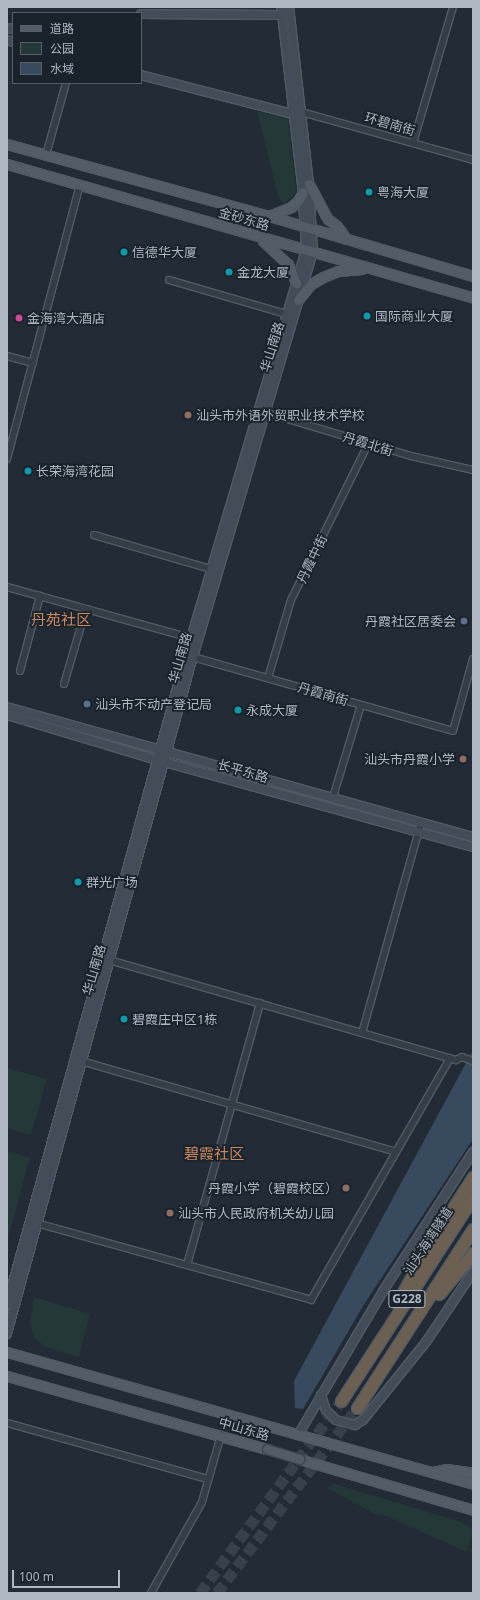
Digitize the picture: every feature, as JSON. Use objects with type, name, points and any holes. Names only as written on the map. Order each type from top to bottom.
[{"type":"highway","points":[[362,1371],[429,1245],[473,1177]]},
{"type":"highway","name":"汕头海湾隧道","points":[[341,1401],[362,1371],[473,1196]]},
{"type":"highway","name":"G228","points":[[357,1408],[416,1320],[473,1229]]},
{"type":"highway","points":[[416,1320],[473,1253]]},
{"type":"main road","name":"金砂东路","points":[[7,144],[269,216],[473,276]]},
{"type":"main road","name":"金砂东路","points":[[7,164],[473,298]]},
{"type":"main road","points":[[310,184],[328,219],[337,226],[346,239]]},
{"type":"main road","points":[[269,216],[291,207],[298,201],[302,192]]},
{"type":"main road","points":[[255,236],[278,253],[288,264],[296,283]]},
{"type":"main road","points":[[298,300],[311,284],[323,277],[354,269],[372,269]]},
{"type":"main road","name":"中山东路","points":[[7,1352],[473,1484]]},
{"type":"main road","name":"中山东路","points":[[7,1376],[221,1435],[473,1510]]},
{"type":"main road","points":[[432,1472],[446,1470],[473,1473]]},
{"type":"street","name":"华山南路","points":[[289,7],[302,192],[309,228]]},
{"type":"street","points":[[413,143],[453,7]]},
{"type":"street","name":"华山南路","points":[[163,751],[193,657],[298,300],[309,252],[310,184],[297,113],[282,11]]},
{"type":"street","points":[[142,14],[282,11]]},
{"type":"street","name":"环碧南街","points":[[142,75],[297,113],[473,160]]},
{"type":"street","points":[[46,155],[66,84]]},
{"type":"street","points":[[7,459],[80,185]]},
{"type":"street","name":"华山南路","points":[[7,1334],[36,1223],[109,960],[161,761],[191,638],[286,314],[296,283],[309,252]]},
{"type":"street","points":[[169,280],[286,314]]},
{"type":"street","points":[[7,356],[33,362]]},
{"type":"street","name":"丹霞北街","points":[[264,412],[368,444],[473,470]]},
{"type":"street","name":"丹霞中街","points":[[268,678],[291,600],[368,444]]},
{"type":"street","points":[[94,535],[211,569]]},
{"type":"street","points":[[7,587],[191,638]]},
{"type":"street","points":[[20,671],[40,596]]},
{"type":"street","points":[[64,684],[86,609]]},
{"type":"street","name":"丹霞南街","points":[[193,657],[453,731],[473,659]]},
{"type":"street","points":[[333,797],[361,704]]},
{"type":"street","name":"长平东路","points":[[7,706],[421,823],[473,836]]},
{"type":"street","name":"长平东路","points":[[7,715],[161,761],[473,847]]},
{"type":"street","name":"华山南路","points":[[7,1304],[161,761]]},
{"type":"street","points":[[362,1033],[421,823]]},
{"type":"street","points":[[109,960],[456,1060],[462,1057],[473,1061]]},
{"type":"street","points":[[187,1265],[260,1003]]},
{"type":"street","points":[[36,1223],[311,1300],[450,1058]]},
{"type":"street","points":[[81,1061],[396,1152]]},
{"type":"street","points":[[298,1434],[383,1290],[473,1152]]},
{"type":"street","points":[[321,1395],[326,1410],[336,1420],[355,1425],[363,1420],[426,1342],[473,1272]]},
{"type":"street","points":[[7,1423],[208,1479]]},
{"type":"street","points":[[150,1593],[202,1502],[221,1435]]},
{"type":"green space","points":[[257,111],[288,119],[296,189],[295,194],[284,204],[278,196]]},
{"type":"green space","points":[[7,1068],[47,1079],[31,1135],[7,1128]]},
{"type":"green space","points":[[7,1151],[30,1158],[7,1242]]},
{"type":"green space","points":[[34,1297],[90,1314],[79,1357],[45,1347],[34,1337],[30,1323]]},
{"type":"green space","points":[[334,1484],[459,1521],[473,1529],[467,1552],[382,1514],[377,1515],[327,1488]]},
{"type":"water","points":[[473,1050],[473,1139],[363,1306],[303,1409],[295,1408],[294,1381]]},
{"type":"tunnel","points":[[200,1593],[341,1401]]},
{"type":"tunnel","points":[[217,1593],[357,1408]]},
{"type":"place","name":"粤海大厦","points":[[369,192]]},
{"type":"place","name":"信德华大厦","points":[[124,252]]},
{"type":"place","name":"金龙大厦","points":[[229,272]]},
{"type":"place","name":"国际商业大厦","points":[[367,316]]},
{"type":"place","name":"金海湾大酒店","points":[[19,318]]},
{"type":"place","name":"汕头市外语外贸职业技术学校","points":[[188,415]]},
{"type":"place","name":"长荣海湾花园","points":[[28,471]]},
{"type":"place","name":"丹霞社区居委会","points":[[464,621]]},
{"type":"place","name":"汕头市不动产登记局","points":[[87,704]]},
{"type":"place","name":"永成大厦","points":[[238,710]]},
{"type":"place","name":"汕头市丹霞小学","points":[[463,759]]},
{"type":"place","name":"群光广场","points":[[78,882]]},
{"type":"place","name":"碧霞庄中区1栋","points":[[124,1019]]},
{"type":"place","name":"丹霞小学（碧霞校区）","points":[[346,1188]]},
{"type":"place","name":"汕头市人民政府机关幼儿园","points":[[170,1213]]},
{"type":"district","name":"丹苑社区","points":[[61,620]]},
{"type":"district","name":"碧霞社区","points":[[214,1154]]}]
